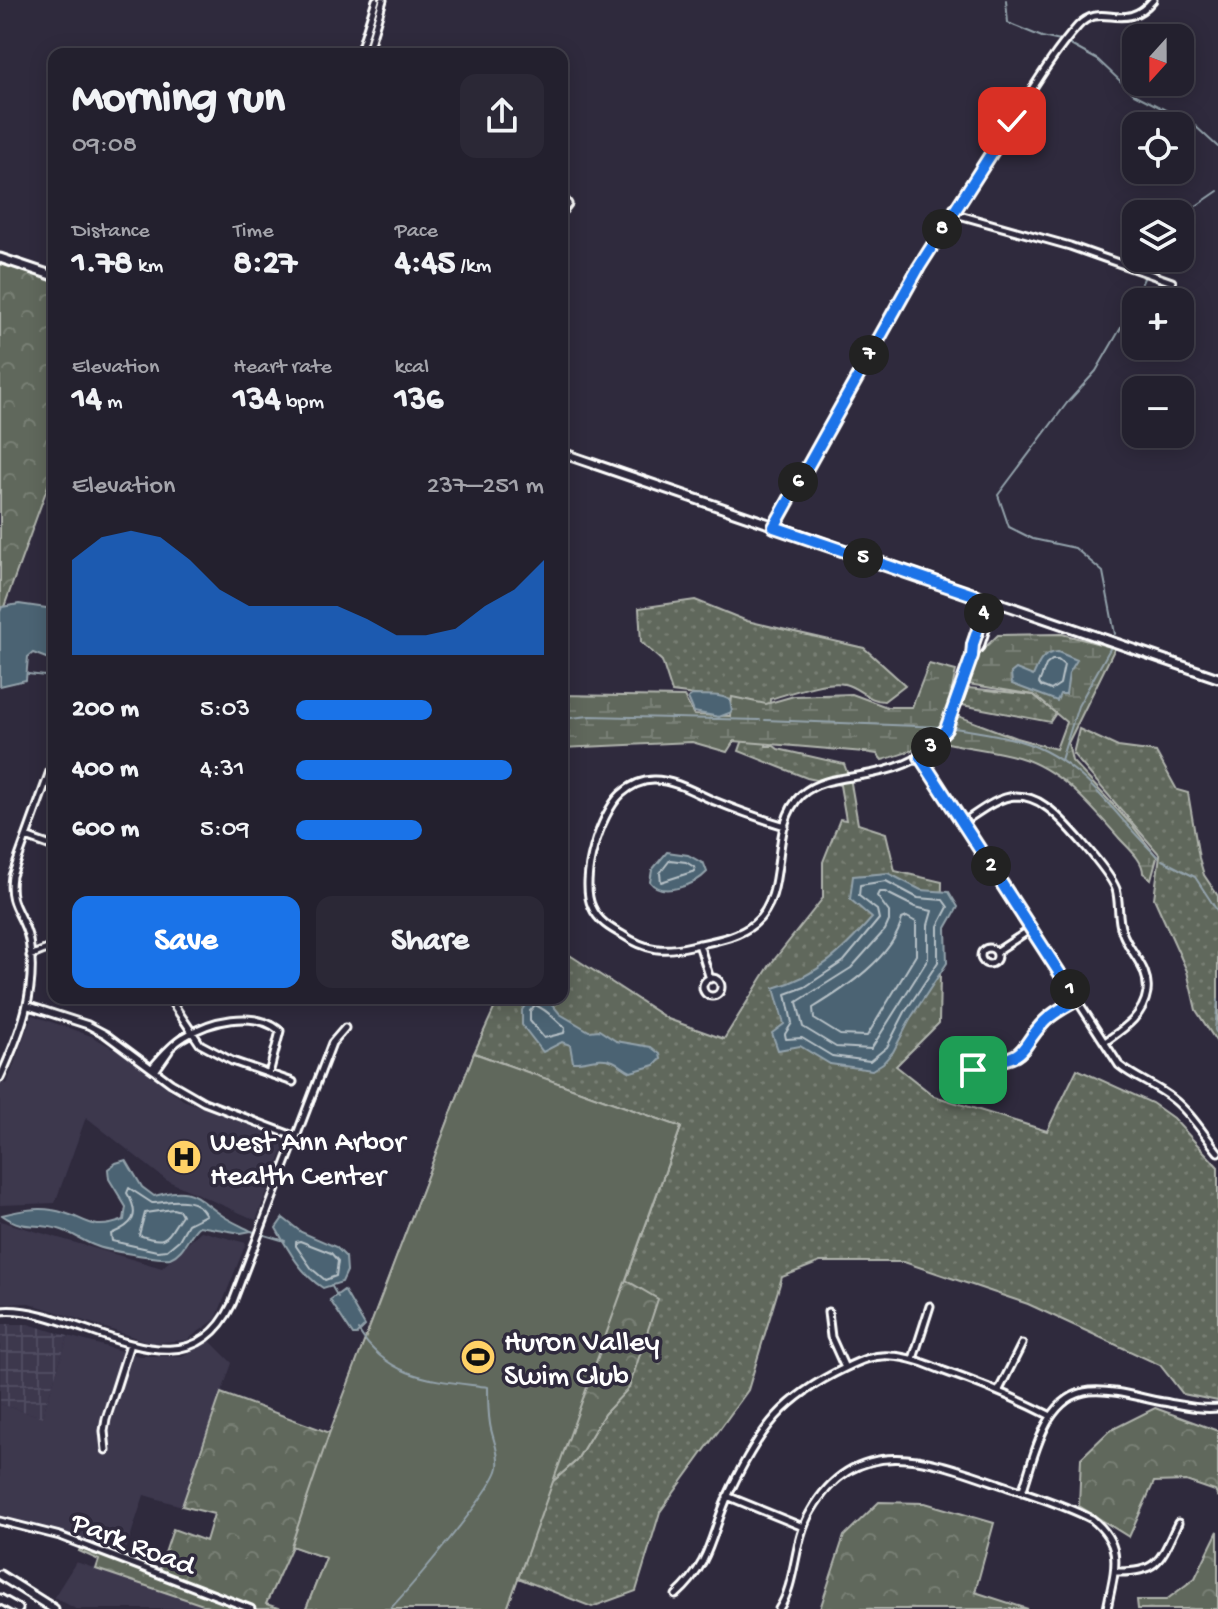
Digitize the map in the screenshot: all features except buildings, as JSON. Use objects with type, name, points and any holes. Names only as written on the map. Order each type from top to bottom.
[{"type":"main road","points":[[0,258],[48,274]]},
{"type":"main road","points":[[568,455],[1218,678]]},
{"type":"main road","points":[[0,1575],[54,1609]]},
{"type":"main road","points":[[0,1599],[18,1609]]},
{"type":"street","points":[[361,48],[376,0]]},
{"type":"street","points":[[369,48],[383,0]]},
{"type":"street","points":[[774,527],[952,213],[1078,25],[1093,15],[1128,18],[1138,14],[1153,0]]},
{"type":"street","points":[[952,213],[1070,246],[1172,282]]},
{"type":"street","points":[[785,826],[667,782],[642,782],[619,796],[608,814],[588,868],[586,884],[593,909],[607,925],[656,951],[699,944],[742,932],[760,917],[772,890],[787,817],[798,798],[819,783],[888,771],[920,757],[939,738],[954,708],[972,656],[973,644],[991,601]]},
{"type":"street","points":[[920,757],[1119,1065],[1177,1102],[1218,1152]]},
{"type":"street","points":[[0,1078],[29,1006],[30,956],[25,926],[10,892],[12,876],[48,776]]},
{"type":"street","points":[[962,823],[1008,797],[1034,800],[1047,807],[1107,872],[1115,889],[1122,931],[1139,959],[1147,980],[1147,994],[1141,1010],[1130,1024],[1105,1042]]},
{"type":"street","points":[[26,837],[48,845]]},
{"type":"street","points":[[996,952],[1031,929]]},
{"type":"street","points":[[699,944],[710,979]]},
{"type":"street","points":[[30,956],[48,949]]},
{"type":"street","points":[[985,1063],[1016,1056],[1026,1048],[1043,1023],[1077,1000]]},
{"type":"street","points":[[173,1004],[200,1044],[212,1053],[293,1082]]},
{"type":"street","points":[[29,1006],[105,1034],[187,1094],[296,1137]]},
{"type":"street","points":[[154,1070],[169,1050],[186,1035],[221,1021],[239,1020],[257,1021],[280,1031],[269,1074]]},
{"type":"street","points":[[0,1311],[39,1314],[153,1349],[178,1350],[206,1338],[217,1329],[232,1303],[332,1043],[345,1028]]},
{"type":"street","points":[[913,1359],[930,1306]]},
{"type":"street","points":[[828,1312],[831,1337],[845,1368]]},
{"type":"street","points":[[106,1450],[106,1419],[130,1344]]},
{"type":"street","points":[[999,1390],[1022,1344]]},
{"type":"street","points":[[676,1595],[697,1574],[706,1558],[719,1513],[755,1444],[783,1407],[822,1378],[872,1357],[889,1355],[913,1359],[999,1390],[1051,1416]]},
{"type":"street","points":[[1022,1492],[1051,1416],[1064,1401],[1090,1391],[1218,1408]]},
{"type":"street","points":[[779,1609],[787,1593],[803,1527],[820,1497],[858,1467],[902,1457],[934,1461],[1022,1492],[1081,1513],[1103,1528],[1115,1552],[1116,1572],[1107,1609]]},
{"type":"street","points":[[727,1496],[803,1527]]},
{"type":"street","name":"Park Road","points":[[0,1521],[60,1536],[251,1609]]},
{"type":"street","points":[[1116,1572],[1135,1572],[1155,1565],[1164,1557],[1178,1523]]},
{"type":"shaded area","points":[[32,1015],[91,1036],[129,1057],[183,1100],[287,1140],[256,1220],[166,1180],[86,1117],[55,1203],[0,1205],[0,1082],[7,1084]]},
{"type":"shaded area","points":[[0,1221],[162,1268],[201,1231],[246,1243],[216,1319],[187,1340],[152,1343],[29,1303],[0,1304]]},
{"type":"shaded area","points":[[0,1324],[28,1324],[68,1336],[42,1417],[0,1404]]},
{"type":"shaded area","points":[[68,1336],[139,1356],[182,1356],[210,1341],[232,1363],[182,1506],[144,1495],[124,1556],[0,1515],[0,1404],[42,1417]]},
{"type":"shaded area","points":[[76,1562],[215,1609],[76,1609],[54,1597]]},
{"type":"green space","points":[[0,261],[48,278],[48,486],[0,618]]},
{"type":"green space","points":[[695,600],[747,621],[864,648],[905,685],[884,701],[836,683],[770,699],[766,746],[844,764],[851,783],[858,824],[886,833],[895,871],[942,882],[939,1023],[896,1066],[934,1096],[1047,1131],[1077,1069],[1152,1103],[1173,1118],[1218,1167],[1218,1401],[1183,1394],[1160,1365],[1028,1304],[904,1262],[820,1262],[782,1277],[748,1390],[660,1512],[636,1591],[592,1607],[518,1578],[551,1483],[576,1461],[604,1414],[629,1387],[626,1280],[681,1127],[474,1053],[496,1004],[568,1004],[568,954],[668,1019],[724,1039],[770,965],[823,898],[823,862],[840,819],[846,820],[840,785],[807,778],[739,751],[756,703],[672,692],[662,661],[641,642],[639,608]]},
{"type":"green space","points":[[1062,634],[1115,648],[1068,743],[1072,761],[1131,824],[1157,857],[1151,879],[1143,873],[1141,863],[1134,854],[1097,814],[1074,790],[1048,770],[1018,757],[944,742],[958,716],[1056,749],[1066,722],[1034,695],[968,684],[980,652],[998,635]]},
{"type":"green space","points":[[929,664],[956,671],[948,709],[937,733],[921,746],[882,760],[877,754],[864,752],[734,741],[727,752],[692,742],[568,748],[568,695],[684,697],[694,715],[730,716],[732,697],[766,704],[794,696],[852,694],[887,707],[912,707]]},
{"type":"green space","points":[[968,688],[1034,695],[1056,713],[1050,722],[962,705]]},
{"type":"green space","points":[[1079,729],[1118,747],[1156,752],[1177,790],[1188,793],[1199,858],[1204,875],[1218,896],[1218,1044],[1196,1010],[1187,971],[1154,898],[1160,855],[1073,754]]},
{"type":"green space","name":"Huron Valley Swim Club","points":[[474,1053],[681,1127],[626,1280],[658,1299],[629,1388],[604,1414],[576,1461],[551,1483],[507,1609],[306,1609],[326,1558],[292,1546],[266,1604],[281,1609],[215,1609],[96,1569],[99,1560],[79,1551],[81,1547],[159,1571],[173,1529],[206,1541],[214,1514],[182,1506],[221,1393],[330,1433]]},
{"type":"green space","name":"Huron Valley Swim Club","points":[[474,1053],[681,1127],[507,1609],[306,1609],[326,1558],[291,1546],[329,1434]]},
{"type":"green space","points":[[1155,1408],[1218,1431],[1218,1497],[1215,1491],[1186,1481],[1154,1482],[1129,1537],[1079,1506],[1081,1458],[1109,1431]]},
{"type":"green space","points":[[879,1502],[925,1503],[994,1523],[975,1592],[1028,1609],[820,1609],[844,1536]]},
{"type":"green space","points":[[1218,1531],[1218,1609],[1138,1609],[1137,1600],[1166,1600],[1195,1578]]},
{"type":"water","points":[[19,604],[48,608],[48,659],[33,653],[28,657],[26,680],[0,686],[0,612],[2,607]]},
{"type":"water","points":[[1058,652],[1077,660],[1069,673],[1066,694],[1060,694],[1057,701],[1012,684],[1011,673],[1016,669],[1033,676],[1045,656]]},
{"type":"water","points":[[692,695],[726,698],[730,700],[732,712],[719,717],[694,712],[688,698]]},
{"type":"water","points":[[667,852],[688,855],[704,864],[707,872],[678,888],[655,887],[650,882],[652,870]]},
{"type":"water","points":[[888,873],[921,890],[949,892],[958,907],[946,928],[947,963],[912,1016],[893,1052],[872,1070],[830,1064],[800,1046],[778,1050],[772,1033],[784,1024],[774,988],[790,983],[829,961],[872,918],[850,899],[853,876]]},
{"type":"water","points":[[526,1004],[552,1004],[560,1014],[589,1031],[599,1030],[616,1041],[651,1047],[660,1054],[661,1059],[655,1065],[631,1072],[608,1059],[573,1062],[570,1045],[562,1042],[543,1052],[522,1025],[522,1010]]},
{"type":"water","points":[[126,1160],[142,1187],[154,1196],[177,1192],[192,1194],[251,1231],[241,1233],[199,1226],[179,1252],[165,1258],[101,1248],[62,1230],[25,1225],[2,1215],[46,1209],[94,1224],[124,1220],[126,1207],[109,1179],[108,1169]]},
{"type":"water","points":[[283,1218],[301,1232],[336,1247],[346,1257],[347,1271],[342,1282],[323,1288],[308,1276],[276,1228]]},
{"type":"water","points":[[344,1290],[365,1326],[356,1335],[353,1335],[330,1300]]},
{"type":"waterway","points":[[1006,0],[1008,23],[1042,37],[1065,42],[1098,60],[1134,94],[1193,124],[1218,147]]},
{"type":"waterway","points":[[1194,207],[1218,191]]},
{"type":"waterway","points":[[1115,634],[1103,572],[1075,548],[1033,539],[1009,527],[998,495],[1067,403],[1096,371],[1122,326],[1145,276]]},
{"type":"waterway","points":[[1061,760],[1078,706],[1111,647]]},
{"type":"waterway","points":[[28,674],[48,676]]},
{"type":"waterway","points":[[568,718],[589,716],[760,720]]},
{"type":"waterway","points":[[765,720],[942,727]]},
{"type":"waterway","points":[[948,727],[1022,742],[1062,761],[1091,786],[1158,857]]},
{"type":"waterway","points":[[1162,860],[1195,877],[1218,912]]},
{"type":"waterway","points":[[1218,1000],[1215,1030],[1218,1035]]},
{"type":"waterway","points":[[251,1231],[285,1241]]},
{"type":"waterway","points":[[331,1285],[338,1297]]},
{"type":"waterway","points":[[358,1330],[370,1347],[384,1359],[414,1375],[488,1387],[489,1419],[498,1456],[494,1478],[483,1495],[390,1609]]},
{"type":"place","name":"West Ann Arbor Health Center","points":[[184,1157]]},
{"type":"place","name":"Huron Valley Swim Club","points":[[478,1357]]},
{"type":"route","points":[[973,1070],[983,1068],[985,1063],[1016,1056],[1026,1048],[1043,1023],[1077,1000],[920,757],[946,729],[988,600],[774,527],[919,267],[1012,121]]}]
